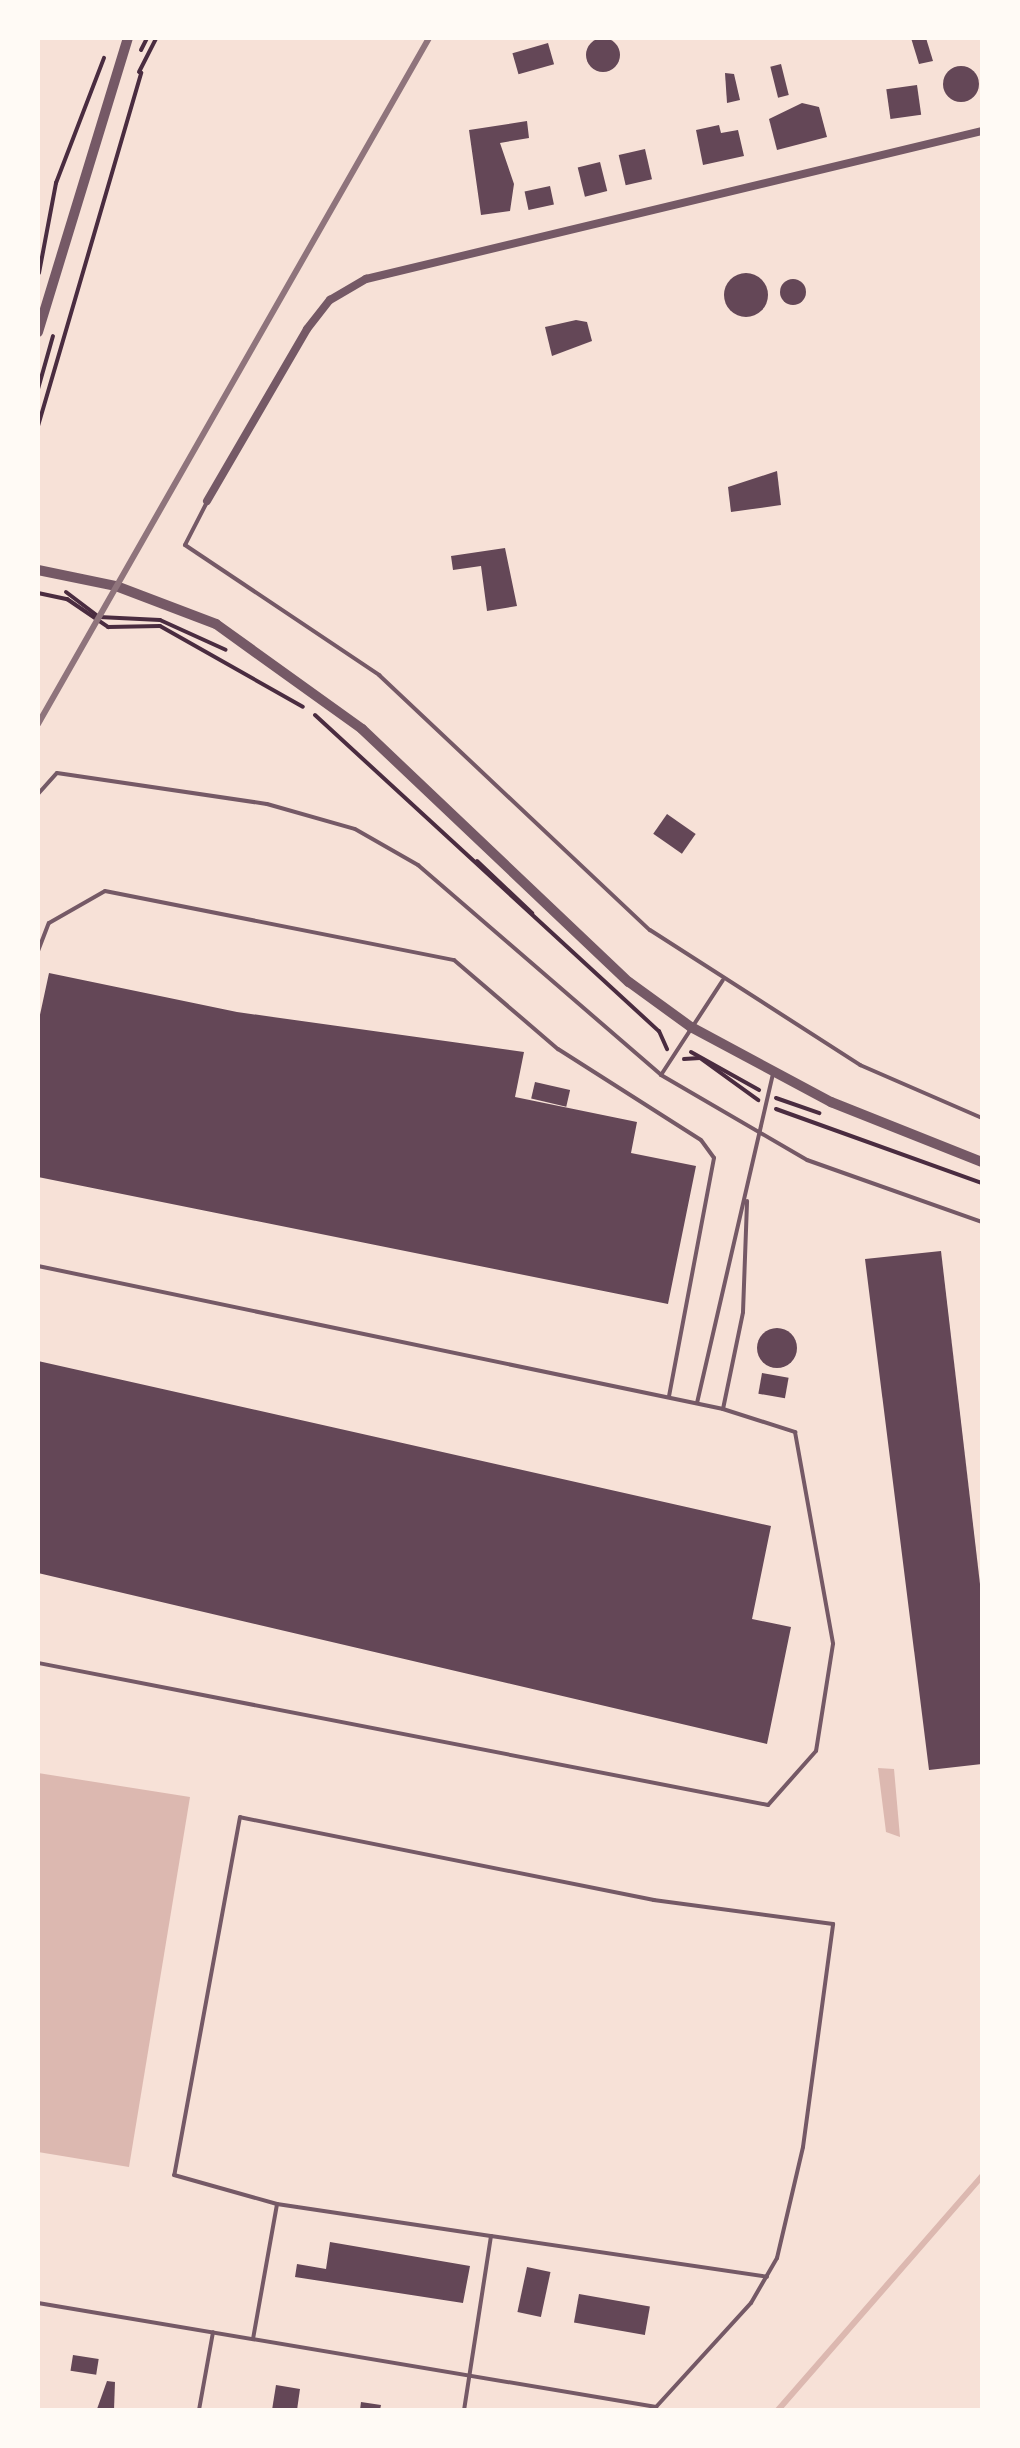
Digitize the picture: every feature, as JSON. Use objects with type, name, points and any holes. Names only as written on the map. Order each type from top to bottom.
[{"type":"street","points":[[38,332],[117,63],[128,38]]},
{"type":"street","points":[[207,501],[307,328],[330,300],[366,279],[982,131]]},
{"type":"street","points":[[38,570],[116,586],[216,624],[299,677],[629,982],[691,1026],[773,1074],[982,1162]]},
{"type":"lane","points":[[207,501],[185,545],[379,675],[588,880],[724,980],[860,1065],[982,1118]]},
{"type":"lane","points":[[38,794],[57,773],[268,804],[355,829],[418,865],[661,1075],[807,1160],[982,1222]]},
{"type":"lane","points":[[38,952],[49,923],[105,891],[454,960],[558,1049],[714,1158],[668,1397]]},
{"type":"lane","points":[[661,1075],[724,980]]},
{"type":"lane","points":[[697,1403],[764,1134],[773,1074]]},
{"type":"lane","points":[[723,1408],[743,1312],[746,1198]]},
{"type":"lane","points":[[38,1266],[723,1408],[795,1432],[833,1644],[816,1751],[768,1806],[38,1663]]},
{"type":"lane","points":[[38,2303],[656,2407],[768,2277],[803,2147],[834,1924],[654,1900],[240,1817],[174,2176],[278,2204],[768,2277]]},
{"type":"lane","points":[[253,2339],[278,2204]]},
{"type":"lane","points":[[464,2410],[491,2236]]},
{"type":"lane","points":[[200,2410],[213,2332]]},
{"type":"path","points":[[38,426],[141,73],[156,38]]},
{"type":"path","points":[[38,283],[56,183],[104,58]]},
{"type":"path","points":[[117,63],[141,73]]},
{"type":"path","points":[[38,593],[67,599],[108,627],[160,626],[226,656],[313,714],[674,1054],[700,1058],[766,1104],[982,1182]]},
{"type":"shaded area","points":[[878,1768],[894,1769],[900,1837],[886,1832]]},
{"type":"shaded area","points":[[38,1773],[190,1797],[129,2167],[38,2152]]},
{"type":"building","points":[[603,38],[615,43],[620,55],[615,67],[603,72],[591,67],[586,55],[591,43]]},
{"type":"building","points":[[911,38],[926,38],[933,61],[919,64]]},
{"type":"building","points":[[548,43],[554,64],[518,74],[512,53]]},
{"type":"building","points":[[781,64],[789,95],[778,98],[770,67]]},
{"type":"building","points":[[961,66],[974,71],[979,84],[974,97],[961,102],[948,97],[943,84],[948,71]]},
{"type":"building","points":[[725,73],[734,74],[740,100],[727,103]]},
{"type":"building","points":[[917,85],[921,115],[890,119],[886,89]]},
{"type":"building","points":[[802,103],[819,107],[827,137],[777,150],[769,119]]},
{"type":"building","points":[[527,121],[529,138],[500,143],[514,184],[510,211],[481,215],[469,130]]},
{"type":"building","points":[[719,125],[721,133],[738,130],[744,156],[703,165],[696,130]]},
{"type":"building","points":[[645,149],[652,179],[626,185],[619,155]]},
{"type":"building","points":[[600,162],[607,191],[585,197],[578,168]]},
{"type":"building","points":[[550,186],[554,205],[529,210],[525,191]]},
{"type":"building","points":[[746,273],[761,280],[768,295],[761,310],[746,317],[731,310],[724,295],[731,280]]},
{"type":"building","points":[[793,279],[802,283],[806,292],[802,301],[793,305],[784,301],[780,292],[784,283]]},
{"type":"building","points":[[576,320],[587,322],[592,341],[552,356],[545,327]]},
{"type":"building","points":[[777,471],[781,505],[731,512],[728,487]]},
{"type":"building","points":[[505,548],[517,606],[487,611],[481,566],[453,570],[451,556]]},
{"type":"building","points":[[667,814],[696,834],[682,854],[653,834]]},
{"type":"building","points":[[49,973],[237,1012],[524,1052],[515,1097],[637,1122],[631,1153],[696,1166],[668,1304],[38,1177],[38,1024]]},
{"type":"building","points":[[535,1082],[570,1090],[566,1107],[531,1099]]},
{"type":"building","points":[[941,1251],[982,1601],[982,1764],[929,1770],[865,1259]]},
{"type":"building","points":[[777,1328],[791,1334],[797,1348],[791,1362],[777,1368],[763,1362],[757,1348],[763,1334]]},
{"type":"building","points":[[38,1361],[771,1526],[752,1619],[791,1627],[767,1744],[38,1573]]},
{"type":"building","points":[[762,1373],[789,1378],[785,1398],[758,1394]]},
{"type":"building","points":[[330,2242],[470,2266],[463,2303],[295,2277],[297,2264],[326,2269]]},
{"type":"building","points":[[527,2267],[550,2272],[541,2317],[517,2312]]},
{"type":"building","points":[[579,2294],[650,2307],[645,2335],[574,2323]]},
{"type":"building","points":[[73,2355],[99,2359],[96,2375],[70,2371]]},
{"type":"building","points":[[107,2381],[115,2382],[114,2410],[97,2409]]},
{"type":"building","points":[[276,2385],[300,2389],[297,2410],[272,2410]]},
{"type":"building","points":[[361,2402],[381,2405],[380,2410],[360,2410]]},
{"type":"waterway","points":[[778,2410],[982,2176]]},
{"type":"railway","points":[[38,724],[429,38]]}]
